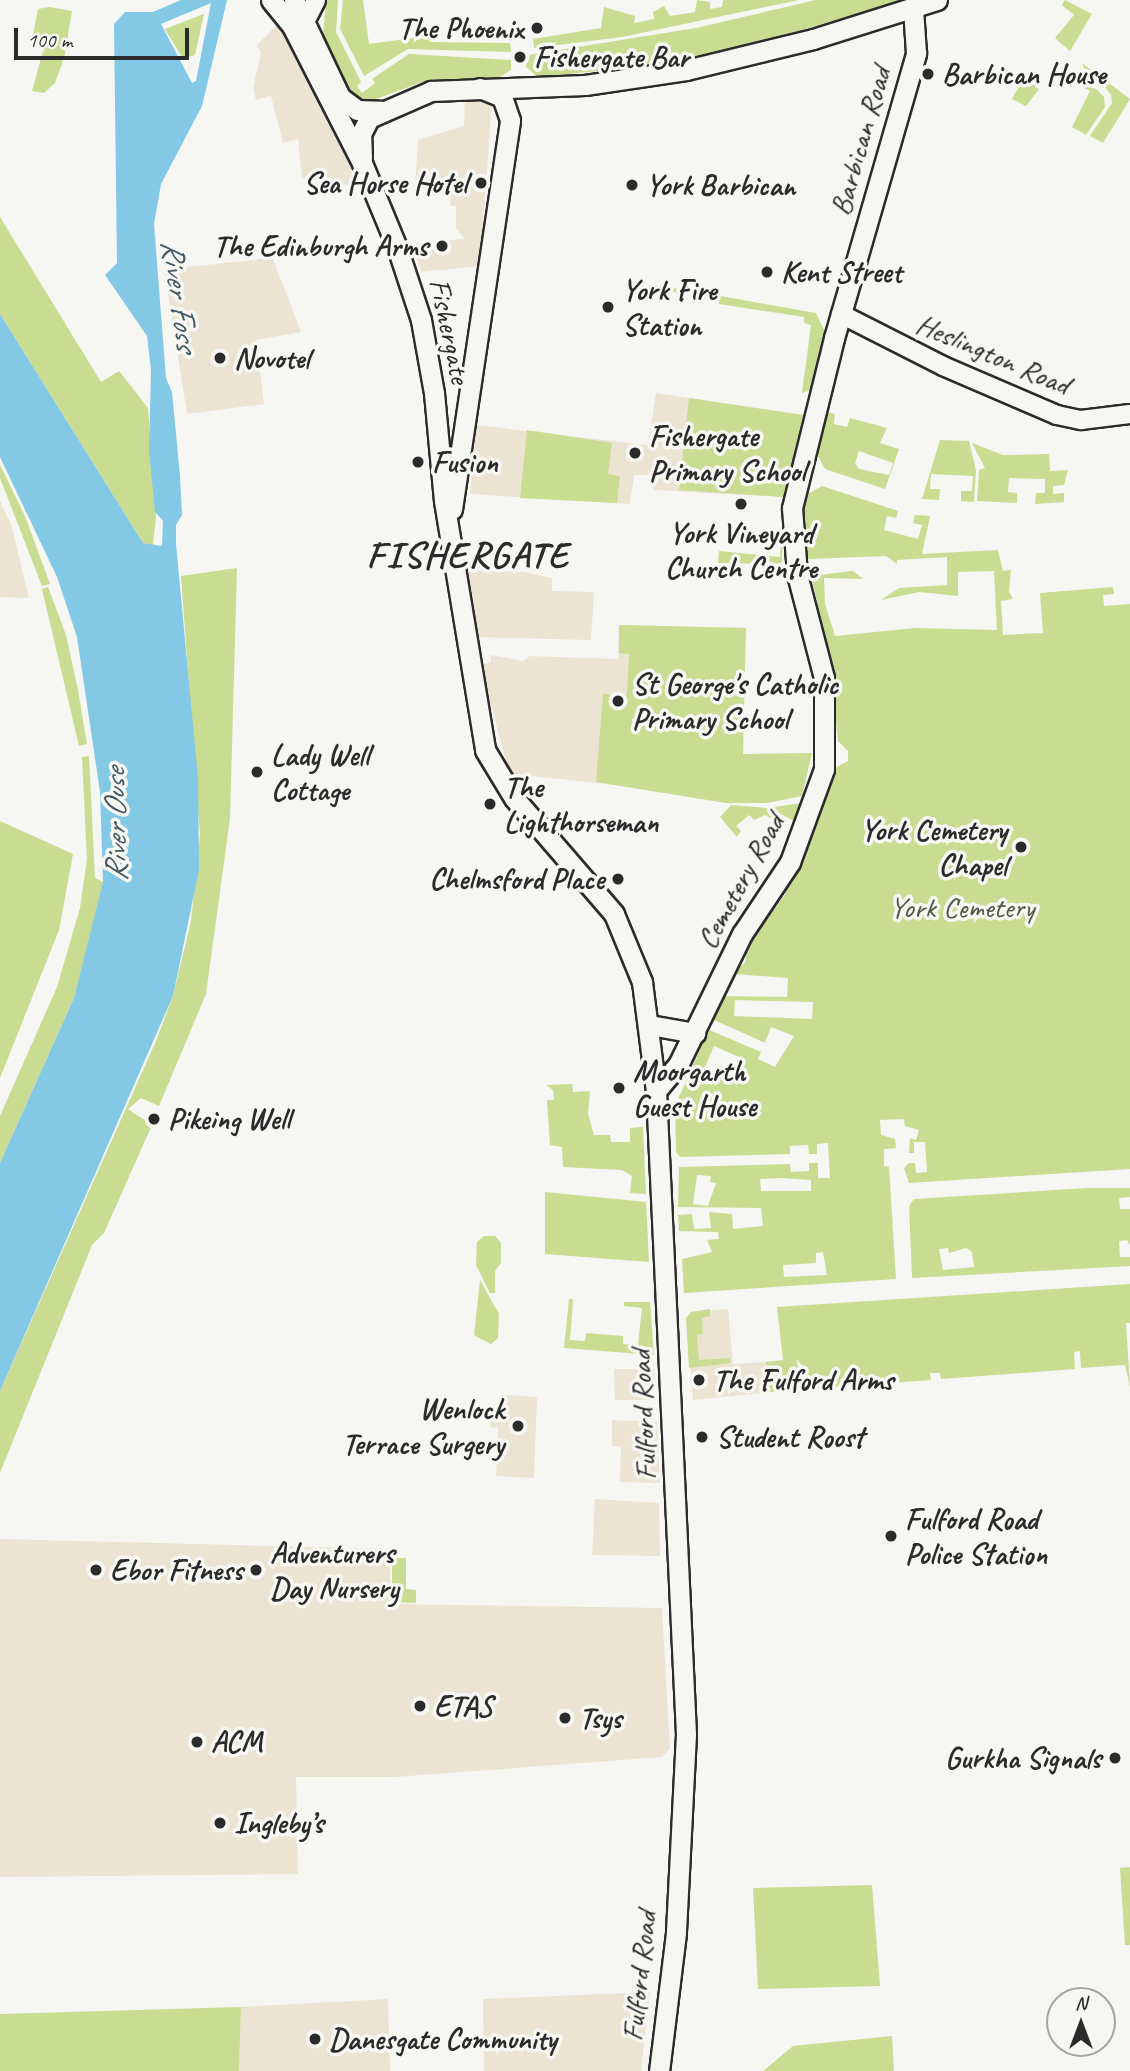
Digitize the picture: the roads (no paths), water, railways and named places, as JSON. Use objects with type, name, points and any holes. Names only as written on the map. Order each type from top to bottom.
[{"type":"main road","name":"Fishergate","points":[[271,0],[292,26],[362,163],[407,273],[428,351],[449,520],[485,750],[514,798]]},
{"type":"main road","points":[[294,0],[344,103],[363,112],[380,111],[430,91],[545,87],[686,70],[813,39],[937,0]]},
{"type":"main road","name":"Barbican Road","points":[[841,314],[918,46],[913,8]]},
{"type":"main road","points":[[510,120],[523,99],[545,87]]},
{"type":"main road","points":[[480,88],[502,97],[510,120]]},
{"type":"main road","name":"Fishergate","points":[[362,163],[362,130],[380,111]]},
{"type":"main road","name":"Fishergate","points":[[449,520],[472,360],[497,225],[510,120]]},
{"type":"main road","name":"Cemetery Road","points":[[656,1091],[672,1076],[742,934],[790,862],[824,769],[825,690],[797,574],[792,508],[841,314]]},
{"type":"main road","points":[[434,393],[449,405],[460,402],[467,392]]},
{"type":"main road","name":"Fulford Road","points":[[514,798],[619,923],[642,982],[650,1025],[656,1091],[686,1742],[676,1933],[659,2071]]},
{"type":"main road","points":[[650,1025],[695,1032]]},
{"type":"street","points":[[306,20],[316,0]]},
{"type":"street","name":"Heslington Road","points":[[841,314],[943,366],[1056,415],[1081,420],[1130,414]]},
{"type":"water","name":"River Ouse","points":[[181,0],[227,0],[202,106],[161,184],[154,224],[166,378],[172,392],[180,476],[182,515],[176,525],[176,544],[198,778],[199,870],[173,996],[0,1391],[0,1163],[74,998],[103,882],[100,792],[77,637],[57,577],[0,457],[0,314],[143,543],[162,546],[163,521],[155,512],[149,450],[151,370],[147,336],[105,275],[117,263],[114,24],[125,12],[153,12]],"holes":[[[211,3],[196,81],[192,83],[161,24]]]},
{"type":"place","name":"The Phoenix","points":[[537,28]]},
{"type":"place","name":"Fishergate Bar","points":[[520,57]]},
{"type":"place","name":"Barbican House","points":[[928,74]]},
{"type":"place","name":"Sea Horse Hotel","points":[[481,183]]},
{"type":"place","name":"York Barbican","points":[[632,185]]},
{"type":"place","name":"The Edinburgh Arms","points":[[442,246]]},
{"type":"place","name":"Kent Street","points":[[767,272]]},
{"type":"place","name":"York Fire Station","points":[[608,307]]},
{"type":"place","name":"Novotel","points":[[220,358]]},
{"type":"place","name":"Fishergate Primary School","points":[[635,453]]},
{"type":"place","name":"Fusion","points":[[418,462]]},
{"type":"place","name":"York Vineyard Church Centre","points":[[741,504]]},
{"type":"place","name":"St George's Catholic Primary School","points":[[618,701]]},
{"type":"place","name":"Lady Well Cottage","points":[[257,772]]},
{"type":"place","name":"The Lighthorseman","points":[[490,804]]},
{"type":"place","name":"York Cemetery Chapel","points":[[1021,847]]},
{"type":"place","name":"Chelmsford Place","points":[[618,879]]},
{"type":"place","name":"Moorgarth Guest House","points":[[619,1088]]},
{"type":"place","name":"Pikeing Well","points":[[154,1119]]},
{"type":"place","name":"The Fulford Arms","points":[[699,1380]]},
{"type":"place","name":"Wenlock Terrace Surgery","points":[[518,1426]]},
{"type":"place","name":"Student Roost","points":[[702,1437]]},
{"type":"place","name":"Fulford Road Police Station","points":[[891,1536]]},
{"type":"place","name":"Ebor Fitness","points":[[96,1570]]},
{"type":"place","name":"Adventurers Day Nursery","points":[[256,1570]]},
{"type":"place","name":"ETAS","points":[[420,1706]]},
{"type":"place","name":"Tsys","points":[[565,1718]]},
{"type":"place","name":"ACM","points":[[197,1742]]},
{"type":"place","name":"Gurkha Signals","points":[[1115,1758]]},
{"type":"place","name":"Ingleby’s","points":[[220,1823]]},
{"type":"place","name":"Danesgate Community","points":[[315,2039]]},
{"type":"district","name":"FISHERGATE","points":[[468,555]]},
{"type":"water label","name":"River Foss","points":[[179,295]]},
{"type":"park label","name":"York Cemetery","points":[[962,907]]}]
